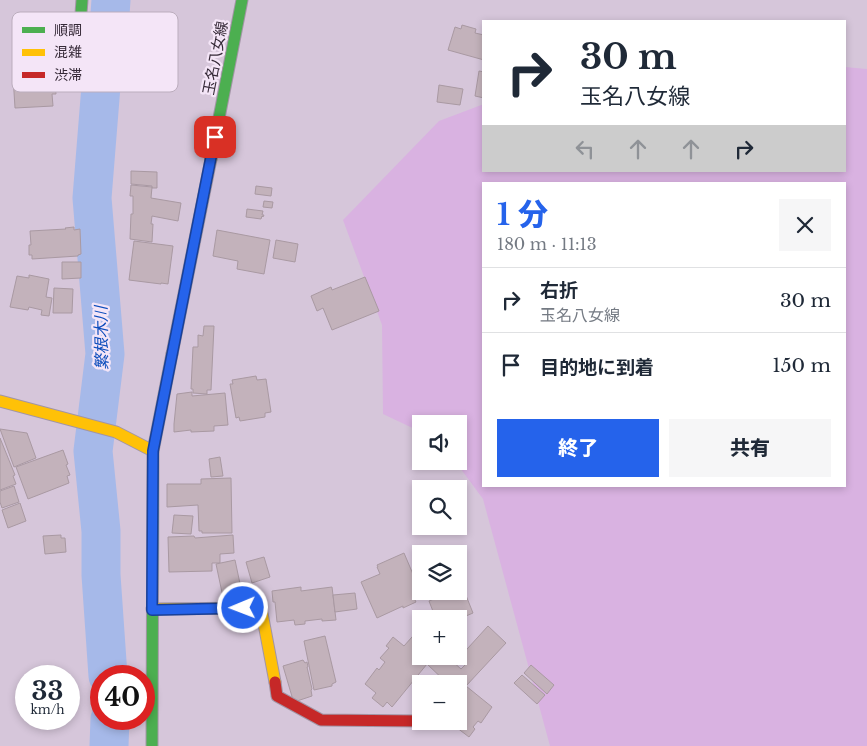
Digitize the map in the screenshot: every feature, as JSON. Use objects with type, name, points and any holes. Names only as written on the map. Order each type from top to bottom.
[{"type":"main road","name":"玉名八女線","points":[[152,746],[153,451],[242,0]]},
{"type":"main road","points":[[0,401],[116,432],[153,451]]},
{"type":"main road","points":[[152,610],[261,608],[277,696],[321,720],[412,721]]},
{"type":"shaded area","points":[[846,67],[867,69],[867,746],[550,746],[483,499],[462,470],[467,470],[467,415],[412,415],[412,428],[383,414],[382,325],[343,220],[439,121],[482,105],[482,172],[846,172]]},
{"type":"building","points":[[462,25],[476,29],[475,33],[482,35],[482,59],[448,50],[455,27],[461,29]]},
{"type":"building","points":[[479,71],[482,72],[482,98],[475,96]]},
{"type":"building","points":[[439,85],[463,89],[460,105],[437,102]]},
{"type":"building","points":[[14,92],[56,92],[56,94],[52,94],[53,106],[15,108]]},
{"type":"building","points":[[131,171],[157,172],[157,188],[131,184]]},
{"type":"building","points":[[131,185],[152,187],[151,198],[181,203],[178,221],[152,216],[152,242],[130,239],[131,214],[133,214],[133,196],[130,196]]},
{"type":"building","points":[[256,186],[272,188],[271,196],[255,194]]},
{"type":"building","points":[[264,201],[273,202],[272,208],[263,207]]},
{"type":"building","points":[[247,209],[263,211],[262,215],[264,215],[261,219],[246,217]]},
{"type":"building","points":[[74,227],[74,230],[80,229],[81,254],[78,256],[32,259],[32,255],[29,255],[29,245],[31,245],[30,231]]},
{"type":"building","points":[[217,230],[270,240],[264,274],[237,269],[238,261],[213,256]]},
{"type":"building","points":[[276,240],[298,244],[295,262],[273,258]]},
{"type":"building","points":[[134,241],[173,246],[168,284],[129,280]]},
{"type":"building","points":[[62,262],[81,262],[81,278],[62,279]]},
{"type":"building","points":[[29,275],[49,279],[46,297],[52,298],[49,316],[41,315],[42,310],[29,307],[28,310],[10,307],[17,276],[29,278]]},
{"type":"building","points":[[365,277],[379,311],[332,330],[323,308],[317,311],[311,296],[331,287],[332,290]]},
{"type":"building","points":[[54,288],[73,289],[72,313],[53,313]]},
{"type":"building","points":[[204,326],[214,326],[211,390],[207,390],[207,394],[193,393],[193,389],[191,389],[193,347],[198,347],[198,335],[203,336]]},
{"type":"building","points":[[256,376],[257,380],[266,379],[271,412],[265,413],[265,417],[240,421],[239,417],[236,418],[230,384],[233,384],[232,380]]},
{"type":"building","points":[[192,392],[192,396],[225,393],[228,425],[214,426],[214,431],[191,432],[191,430],[174,432],[177,394]]},
{"type":"building","points":[[0,429],[27,433],[36,458],[14,467]]},
{"type":"building","points":[[0,438],[15,475],[13,476],[16,484],[0,490]]},
{"type":"building","points":[[63,450],[70,475],[67,476],[69,483],[28,499],[16,467]]},
{"type":"building","points":[[220,457],[223,476],[211,477],[209,459]]},
{"type":"building","points":[[231,478],[232,533],[202,533],[202,531],[199,531],[198,505],[167,507],[167,484],[201,484],[201,479]]},
{"type":"building","points":[[14,486],[19,502],[2,508],[0,491]]},
{"type":"building","points":[[20,503],[26,521],[8,528],[2,510]]},
{"type":"building","points":[[174,515],[193,516],[191,534],[172,533]]},
{"type":"building","points":[[61,535],[61,538],[65,538],[66,552],[45,554],[43,536]]},
{"type":"building","points":[[233,535],[234,553],[220,554],[220,563],[212,563],[212,571],[169,572],[168,537],[194,536],[195,538]]},
{"type":"building","points":[[404,553],[412,572],[412,600],[416,602],[377,618],[361,582],[380,574],[377,565]]},
{"type":"building","points":[[264,557],[270,577],[252,583],[246,562]]},
{"type":"building","points":[[235,560],[243,598],[224,602],[216,564]]},
{"type":"building","points":[[301,587],[301,591],[332,587],[336,620],[305,621],[305,624],[295,625],[294,620],[277,622],[272,591]]},
{"type":"building","points":[[355,593],[357,609],[335,612],[333,595]]},
{"type":"building","points":[[467,598],[473,613],[467,616],[467,610],[432,610],[429,601],[467,600]]},
{"type":"building","points":[[488,626],[506,643],[467,685],[467,675],[439,675],[428,665],[457,665],[461,669],[467,665],[467,649]]},
{"type":"building","points":[[325,636],[336,682],[332,686],[314,690],[304,641]]},
{"type":"building","points":[[393,637],[404,646],[412,637],[412,665],[426,665],[418,675],[412,675],[412,682],[392,707],[387,702],[383,707],[372,698],[376,693],[365,684],[377,668],[379,670],[385,662],[380,658],[389,648],[386,646]]},
{"type":"building","points":[[303,660],[305,663],[307,662],[312,696],[297,701],[293,700],[283,666]]},
{"type":"building","points":[[531,665],[554,685],[547,694],[524,673]]},
{"type":"building","points":[[522,675],[545,695],[537,704],[514,683]]},
{"type":"building","points":[[467,687],[492,707],[481,723],[478,721],[473,727],[475,729],[469,737],[460,730],[467,730]]},
{"type":"waterway","name":"繁根木川","points":[[110,12],[111,0]]},
{"type":"waterway","name":"繁根木川","points":[[101,92],[92,198],[105,354],[93,451],[101,531],[101,575],[107,665]]},
{"type":"waterway","name":"繁根木川","points":[[109,746],[110,730]]},
{"type":"traffic: fast","points":[[81,12],[82,0]]},
{"type":"traffic: fast","points":[[211,159],[242,0]]},
{"type":"traffic: fast","points":[[152,746],[153,451],[172,354]]},
{"type":"traffic: slow","points":[[172,354],[211,159]]},
{"type":"traffic: slow","points":[[0,401],[116,432],[153,451]]},
{"type":"traffic: slow","points":[[152,609],[261,608],[275,682]]},
{"type":"traffic: jam","points":[[275,682],[277,696],[321,720],[412,721]]},
{"type":"route","points":[[215,137],[153,451],[152,610],[243,608]]}]
